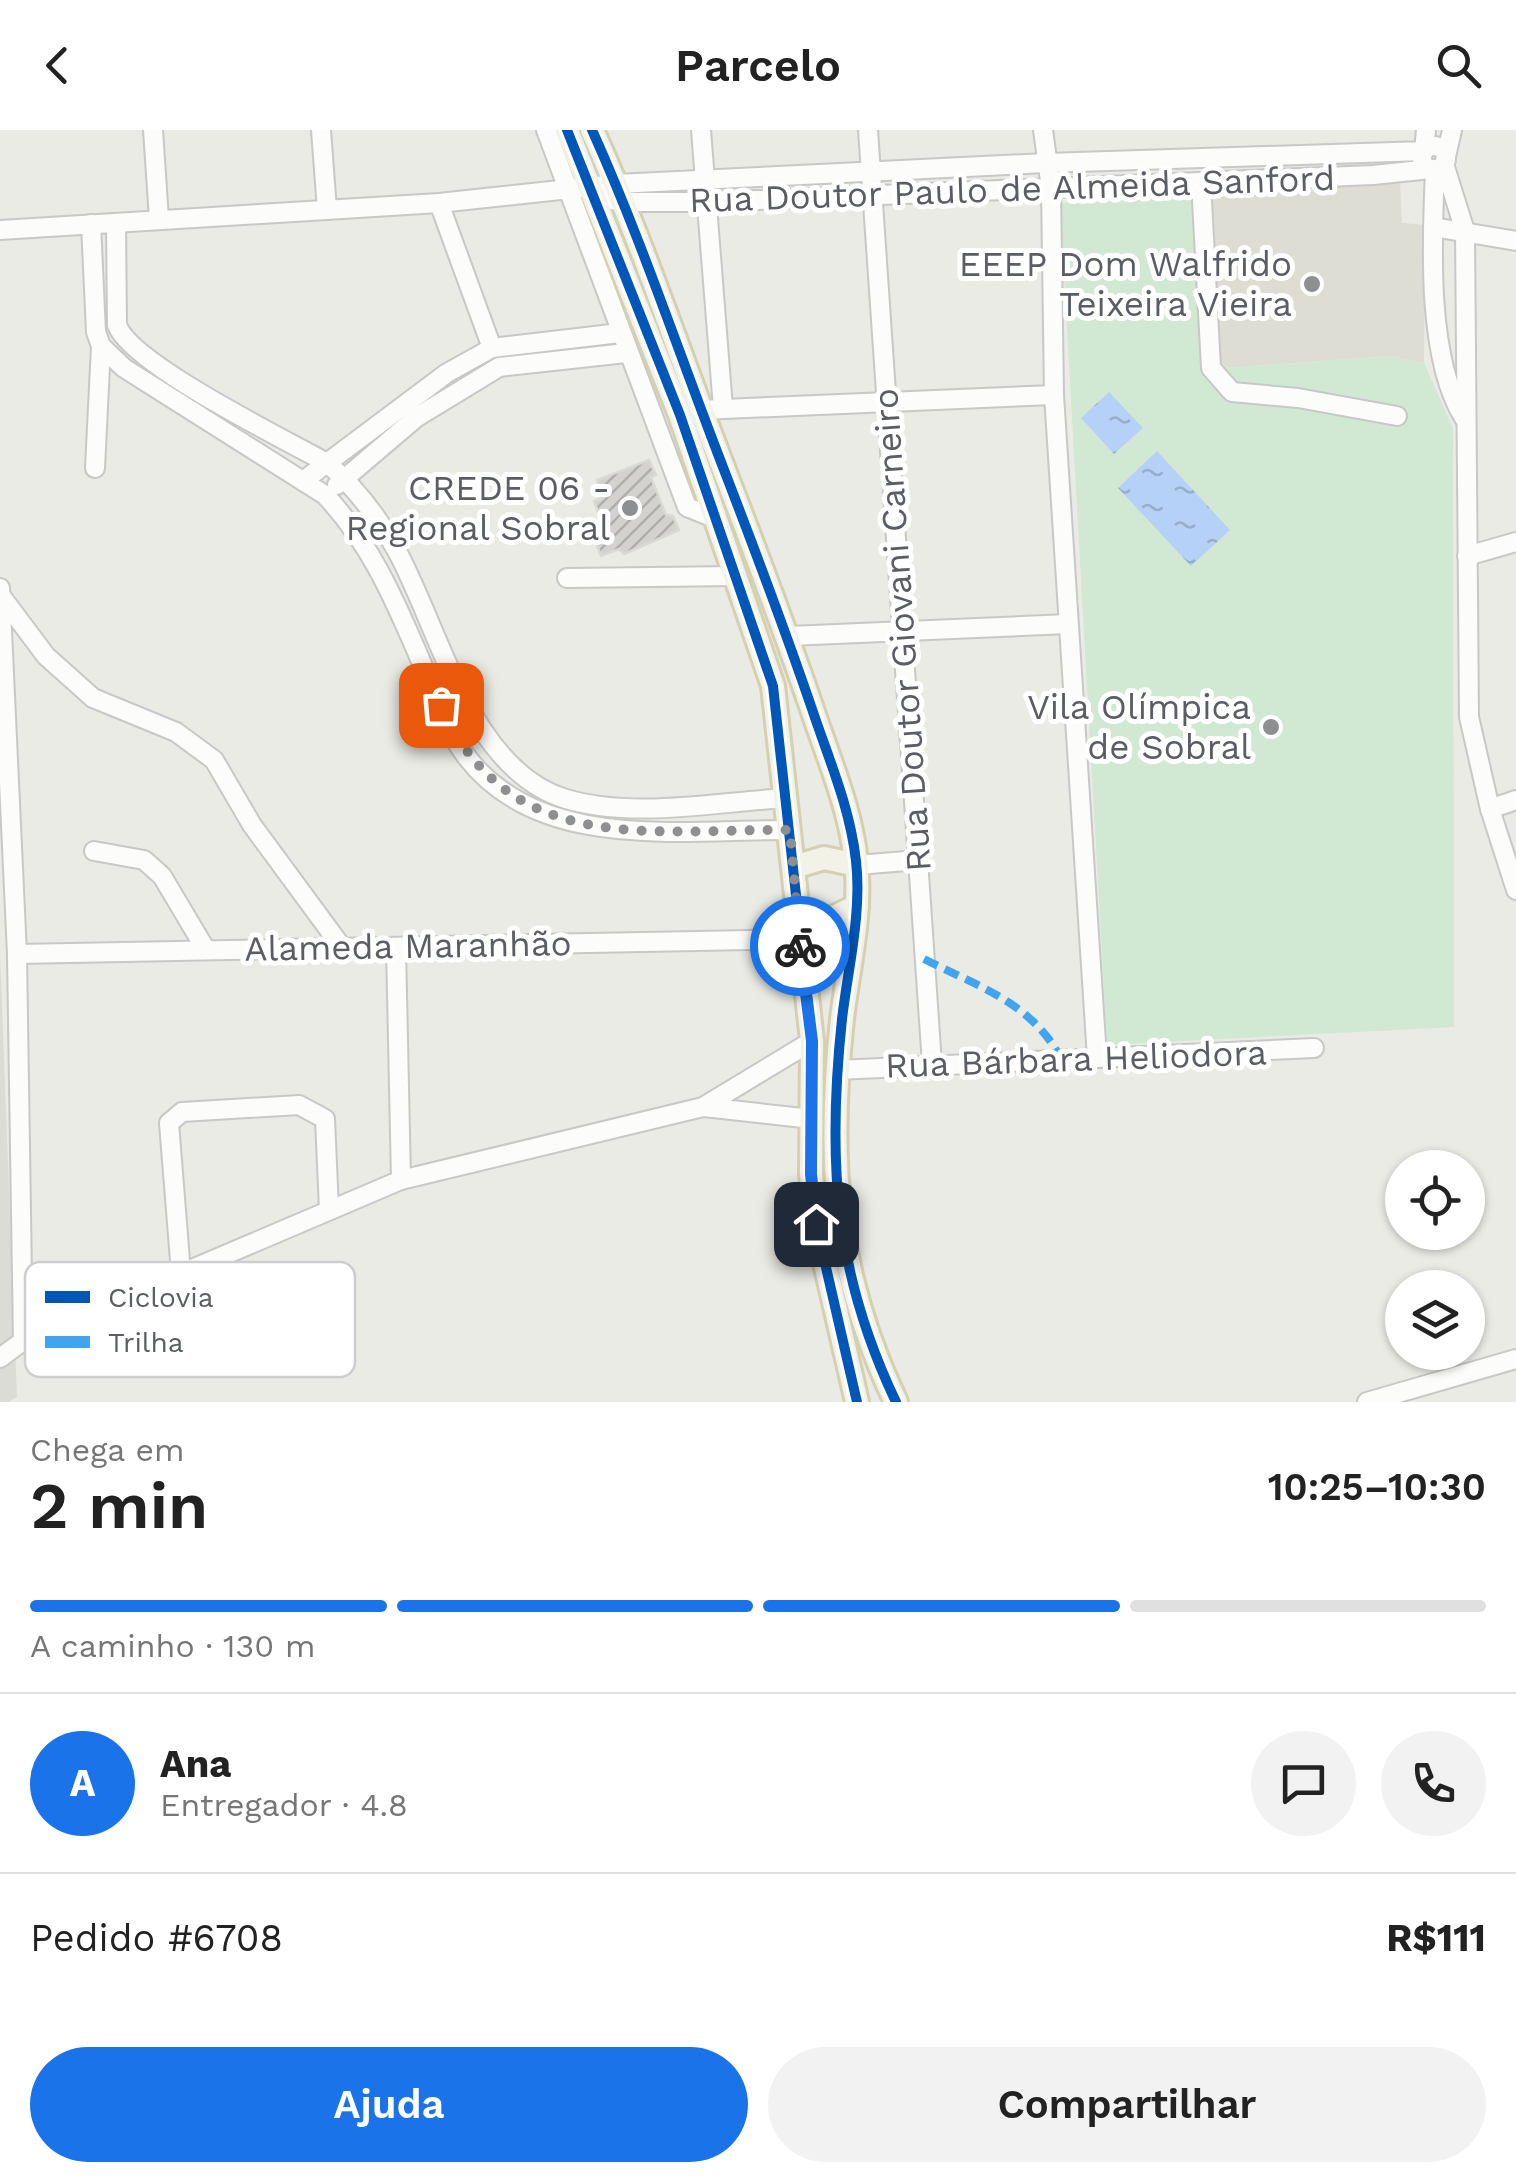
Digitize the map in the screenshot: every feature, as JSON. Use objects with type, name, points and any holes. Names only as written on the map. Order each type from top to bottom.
[{"type":"main road","points":[[567,130],[606,254],[714,518],[773,686],[812,1041],[811,1174],[821,1259],[858,1402]]},
{"type":"main road","points":[[592,130],[711,409],[847,804],[857,865],[857,906],[832,1140],[845,1252],[866,1330],[896,1402]]},
{"type":"main road","points":[[794,867],[824,858],[857,865]]},
{"type":"main road","points":[[796,910],[830,919],[857,906]]},
{"type":"street","points":[[153,130],[159,219]]},
{"type":"street","points":[[321,130],[327,210]]},
{"type":"street","points":[[546,130],[584,191]]},
{"type":"street","points":[[700,130],[706,202],[711,409],[1054,396]]},
{"type":"street","name":"Rua Doutor Giovani Carneiro","points":[[868,130],[932,1064]]},
{"type":"street","points":[[1043,130],[1051,188],[1054,396],[1097,1058]]},
{"type":"street","points":[[1426,130],[1465,231],[1469,717],[1490,808],[1516,890]]},
{"type":"street","points":[[1452,130],[1436,163],[1433,227],[1441,352],[1450,397],[1464,418]]},
{"type":"street","name":"Rua Doutor Paulo de Almeida Sanford","points":[[620,193],[705,182],[1046,162],[1436,163]]},
{"type":"street","name":"Rua Doutor Paulo de Almeida Sanford","points":[[0,230],[584,191],[706,202],[1202,182],[1436,163]]},
{"type":"street","points":[[1202,182],[1211,368],[1220,383],[1232,392],[1298,398],[1398,416]]},
{"type":"street","points":[[439,203],[492,348]]},
{"type":"street","points":[[116,223],[117,325],[128,345],[345,478],[397,551],[488,740],[540,787],[568,800],[601,806],[786,798]]},
{"type":"street","points":[[91,224],[94,308],[101,346],[95,468]]},
{"type":"street","points":[[1433,227],[1516,241]]},
{"type":"street","points":[[606,254],[626,353],[687,507],[714,518]]},
{"type":"street","points":[[94,308],[117,306]]},
{"type":"street","points":[[303,481],[448,373],[492,348],[620,333]]},
{"type":"street","points":[[101,346],[124,368],[325,495],[378,563],[468,758],[491,781],[528,805],[590,826],[790,830]]},
{"type":"street","points":[[325,495],[417,416],[498,367],[626,353]]},
{"type":"street","points":[[1467,556],[1516,542]]},
{"type":"street","points":[[566,578],[736,576]]},
{"type":"street","points":[[0,588],[17,954],[23,1341],[0,1358]]},
{"type":"street","points":[[0,596],[46,656],[93,698],[176,732],[214,760],[252,825],[341,946]]},
{"type":"street","points":[[789,636],[1068,624]]},
{"type":"street","points":[[429,679],[452,669]]},
{"type":"street","points":[[528,805],[540,787]]},
{"type":"street","points":[[1490,808],[1516,800]]},
{"type":"street","points":[[590,826],[601,806]]},
{"type":"street","points":[[94,851],[144,860],[162,876],[206,950]]},
{"type":"street","points":[[857,865],[919,860]]},
{"type":"street","name":"Alameda Maranhão","points":[[17,954],[799,939]]},
{"type":"street","points":[[396,947],[402,1180]]},
{"type":"street","points":[[207,1262],[402,1180],[704,1107],[812,1041]]},
{"type":"street","name":"Rua Bárbara Heliodora","points":[[837,1070],[1314,1048]]},
{"type":"street","points":[[180,1262],[169,1122],[182,1112],[299,1105],[325,1119],[329,1210]]},
{"type":"street","points":[[704,1107],[812,1119]]},
{"type":"street","points":[[1367,1402],[1516,1359]]},
{"type":"shaded area","name":"EEEP Dom Walfrido Teixeira Vieira","points":[[1400,181],[1402,223],[1425,225],[1424,363],[1390,356],[1227,368],[1202,342],[1198,189]]},
{"type":"shaded area","points":[[0,955],[17,1397],[8,1402],[0,1402]]},
{"type":"green space","name":"Vila Olímpica de Sobral","points":[[1198,197],[1202,342],[1227,368],[1390,356],[1424,363],[1453,428],[1454,1027],[1107,1045],[1060,203]]},
{"type":"water","points":[[1109,392],[1143,428],[1114,454],[1081,418]]},
{"type":"water","points":[[1157,451],[1230,530],[1191,566],[1118,488]]},
{"type":"building","name":"CREDE 06 - Regional Sobral","points":[[649,460],[656,475],[651,477],[666,515],[673,516],[679,530],[624,554],[619,549],[601,556],[589,524],[601,520],[594,501],[604,497],[597,480]]},
{"type":"marked path","points":[[924,959],[1019,1010],[1049,1040],[1061,1059]]},
{"type":"cycle path","points":[[567,130],[680,415],[773,686],[812,1041],[811,1174],[816,1224],[857,1402]]},
{"type":"cycle path","points":[[592,130],[645,258],[770,592],[849,822],[857,900],[837,1071],[836,1168],[840,1215],[859,1307],[896,1402]]},
{"type":"way so far","points":[[441,705],[468,758],[491,781],[508,794],[567,822],[622,828],[790,830],[800,946]]},
{"type":"place","name":"EEEP Dom Walfrido Teixeira Vieira","points":[[1312,284]]},
{"type":"place","name":"CREDE 06 - Regional Sobral","points":[[630,508]]},
{"type":"place","name":"Vila Olímpica de Sobral","points":[[1271,727]]},
{"type":"route","points":[[800,946],[812,1041],[811,1174],[816,1224]]}]
